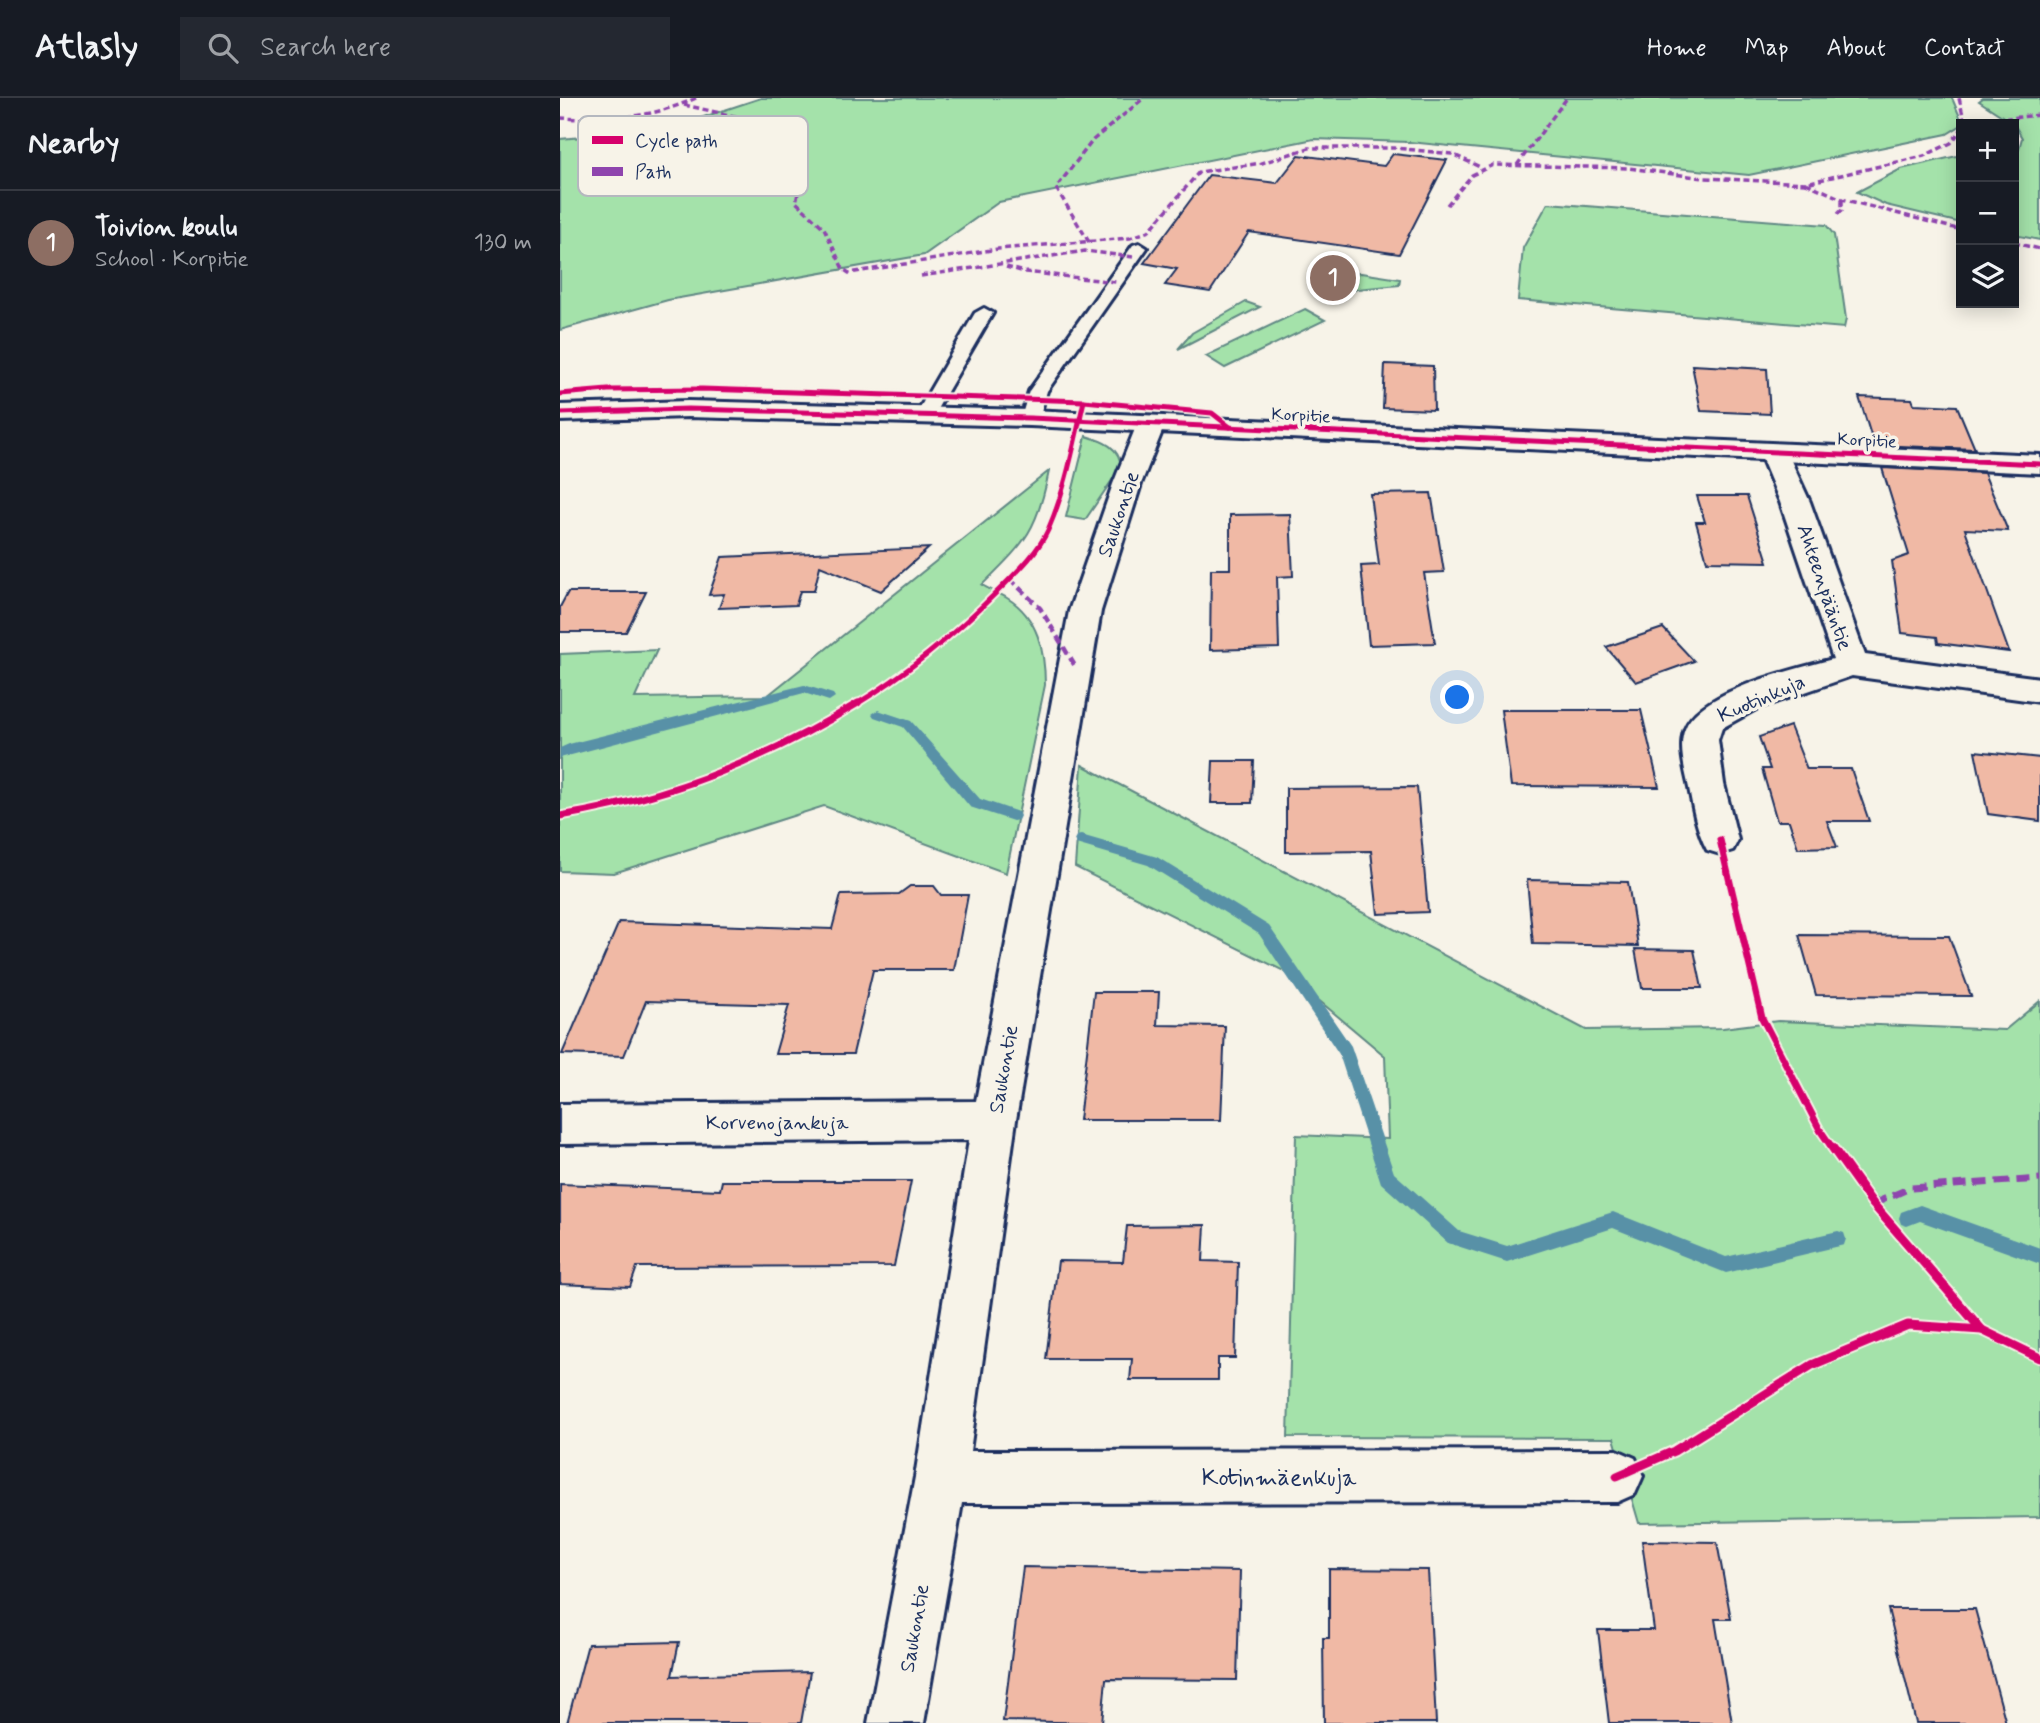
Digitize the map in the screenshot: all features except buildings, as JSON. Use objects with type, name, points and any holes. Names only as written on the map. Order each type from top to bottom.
[{"type":"street","name":"Korpitie","points":[[560,413],[688,409],[1030,418],[2040,464]]},
{"type":"street","name":"Saukontie","points":[[896,1723],[941,1477],[994,1120],[1085,611],[1127,485],[1151,424]]},
{"type":"street","name":"Ahteenpääntie","points":[[1773,452],[1796,502],[1852,665],[2040,690]]},
{"type":"street","name":"Kuotinkuja","points":[[1720,839],[1706,785],[1700,740],[1703,727],[1712,717],[1764,692],[1852,665]]},
{"type":"street","name":"Korvenojankuja","points":[[560,1124],[994,1120]]},
{"type":"street","name":"Kotinmäenkuja","points":[[941,1477],[1617,1476]]},
{"type":"lane","points":[[1030,418],[1038,391],[1139,248]]},
{"type":"lane","points":[[924,416],[984,313]]},
{"type":"green space","points":[[761,98],[1952,98],[1961,119],[1956,119],[1956,128],[1947,134],[1749,175],[1409,142],[1314,139],[999,202],[924,255],[668,300],[560,330],[560,139],[578,137],[578,196],[808,196],[808,116],[706,116]]},
{"type":"green space","points":[[1983,98],[2040,98],[2040,240],[2019,236],[2019,148],[2022,138],[2019,133],[2019,119],[2006,119],[1979,101]]},
{"type":"green space","points":[[1956,156],[1956,222],[1886,205],[1857,192],[1901,169]]},
{"type":"green space","points":[[1548,203],[1826,225],[1834,235],[1846,319],[1844,328],[1518,300],[1523,248]]},
{"type":"green space","points":[[1361,273],[1400,279],[1399,285],[1316,293],[1313,281],[1334,275]]},
{"type":"green space","points":[[1246,302],[1260,307],[1178,349],[1192,333]]},
{"type":"green space","points":[[1305,309],[1325,320],[1225,368],[1206,356]]},
{"type":"green space","points":[[1086,436],[1114,450],[1118,454],[1121,467],[1085,520],[1066,517]]},
{"type":"green space","points":[[1049,471],[1040,508],[1027,535],[982,585],[1007,598],[1026,615],[1038,636],[1045,672],[1045,685],[1006,873],[824,806],[614,873],[560,871],[560,654],[657,650],[635,698],[767,696]]},
{"type":"green space","points":[[1082,765],[1586,1030],[1723,1028],[1778,1021],[2005,1030],[2040,1001],[2040,1517],[1639,1523],[1614,1438],[1288,1437],[1296,1135],[1388,1139],[1385,1056],[1284,971],[1075,867]]},
{"type":"waterway","points":[[560,753],[804,689],[829,697]]},
{"type":"waterway","points":[[878,714],[907,724],[975,803],[1013,816]]},
{"type":"waterway","points":[[1081,840],[1152,861],[1264,930],[1346,1051],[1387,1178],[1454,1237],[1507,1254],[1613,1220],[1726,1265],[1838,1239]]},
{"type":"waterway","points":[[1907,1218],[1920,1213],[2040,1256]]},
{"type":"marked path","points":[[638,116],[664,111],[696,98]]},
{"type":"marked path","points":[[1089,242],[1056,188],[1093,140],[1144,98]]},
{"type":"marked path","points":[[1517,165],[1567,98]]},
{"type":"marked path","points":[[1959,98],[1964,119]]},
{"type":"marked path","points":[[684,105],[734,116]]},
{"type":"marked path","points":[[1998,119],[2040,115]]},
{"type":"marked path","points":[[560,118],[578,119]]},
{"type":"marked path","points":[[1447,205],[1472,175],[1493,165],[1629,168],[1704,178],[1806,183],[1924,156],[1951,143],[1956,136]]},
{"type":"marked path","points":[[797,196],[796,202],[824,228],[843,269],[849,273],[998,249],[1130,238],[1149,231],[1199,172],[1262,163],[1309,148],[1395,148],[1452,154],[1480,167]]},
{"type":"marked path","points":[[1806,183],[1842,199],[1956,229]]},
{"type":"marked path","points":[[1838,214],[1842,210],[1842,199]]},
{"type":"marked path","points":[[2019,244],[2040,249]]},
{"type":"marked path","points":[[921,276],[1085,251],[1133,257]]},
{"type":"marked path","points":[[1006,267],[1025,272],[1116,282]]},
{"type":"marked path","points":[[1010,579],[1040,608],[1075,666]]},
{"type":"marked path","points":[[1873,1204],[1910,1188],[2040,1179]]},
{"type":"cycle path","points":[[560,394],[608,390],[702,389],[1084,401],[1212,413],[1230,427]]},
{"type":"cycle path","points":[[560,816],[615,807],[710,777],[835,717],[899,678],[956,633],[1023,566],[1047,532],[1064,483],[1084,401]]},
{"type":"cycle path","points":[[560,413],[688,409],[1030,418],[2040,464]]},
{"type":"cycle path","points":[[1720,840],[1762,1018],[1820,1130],[1873,1204],[1982,1330]]},
{"type":"cycle path","points":[[1617,1476],[1674,1451],[1812,1365],[1908,1325],[1982,1330],[2040,1358]]},
{"type":"place","name":"Toivion koulu","points":[[1333,278]]}]
